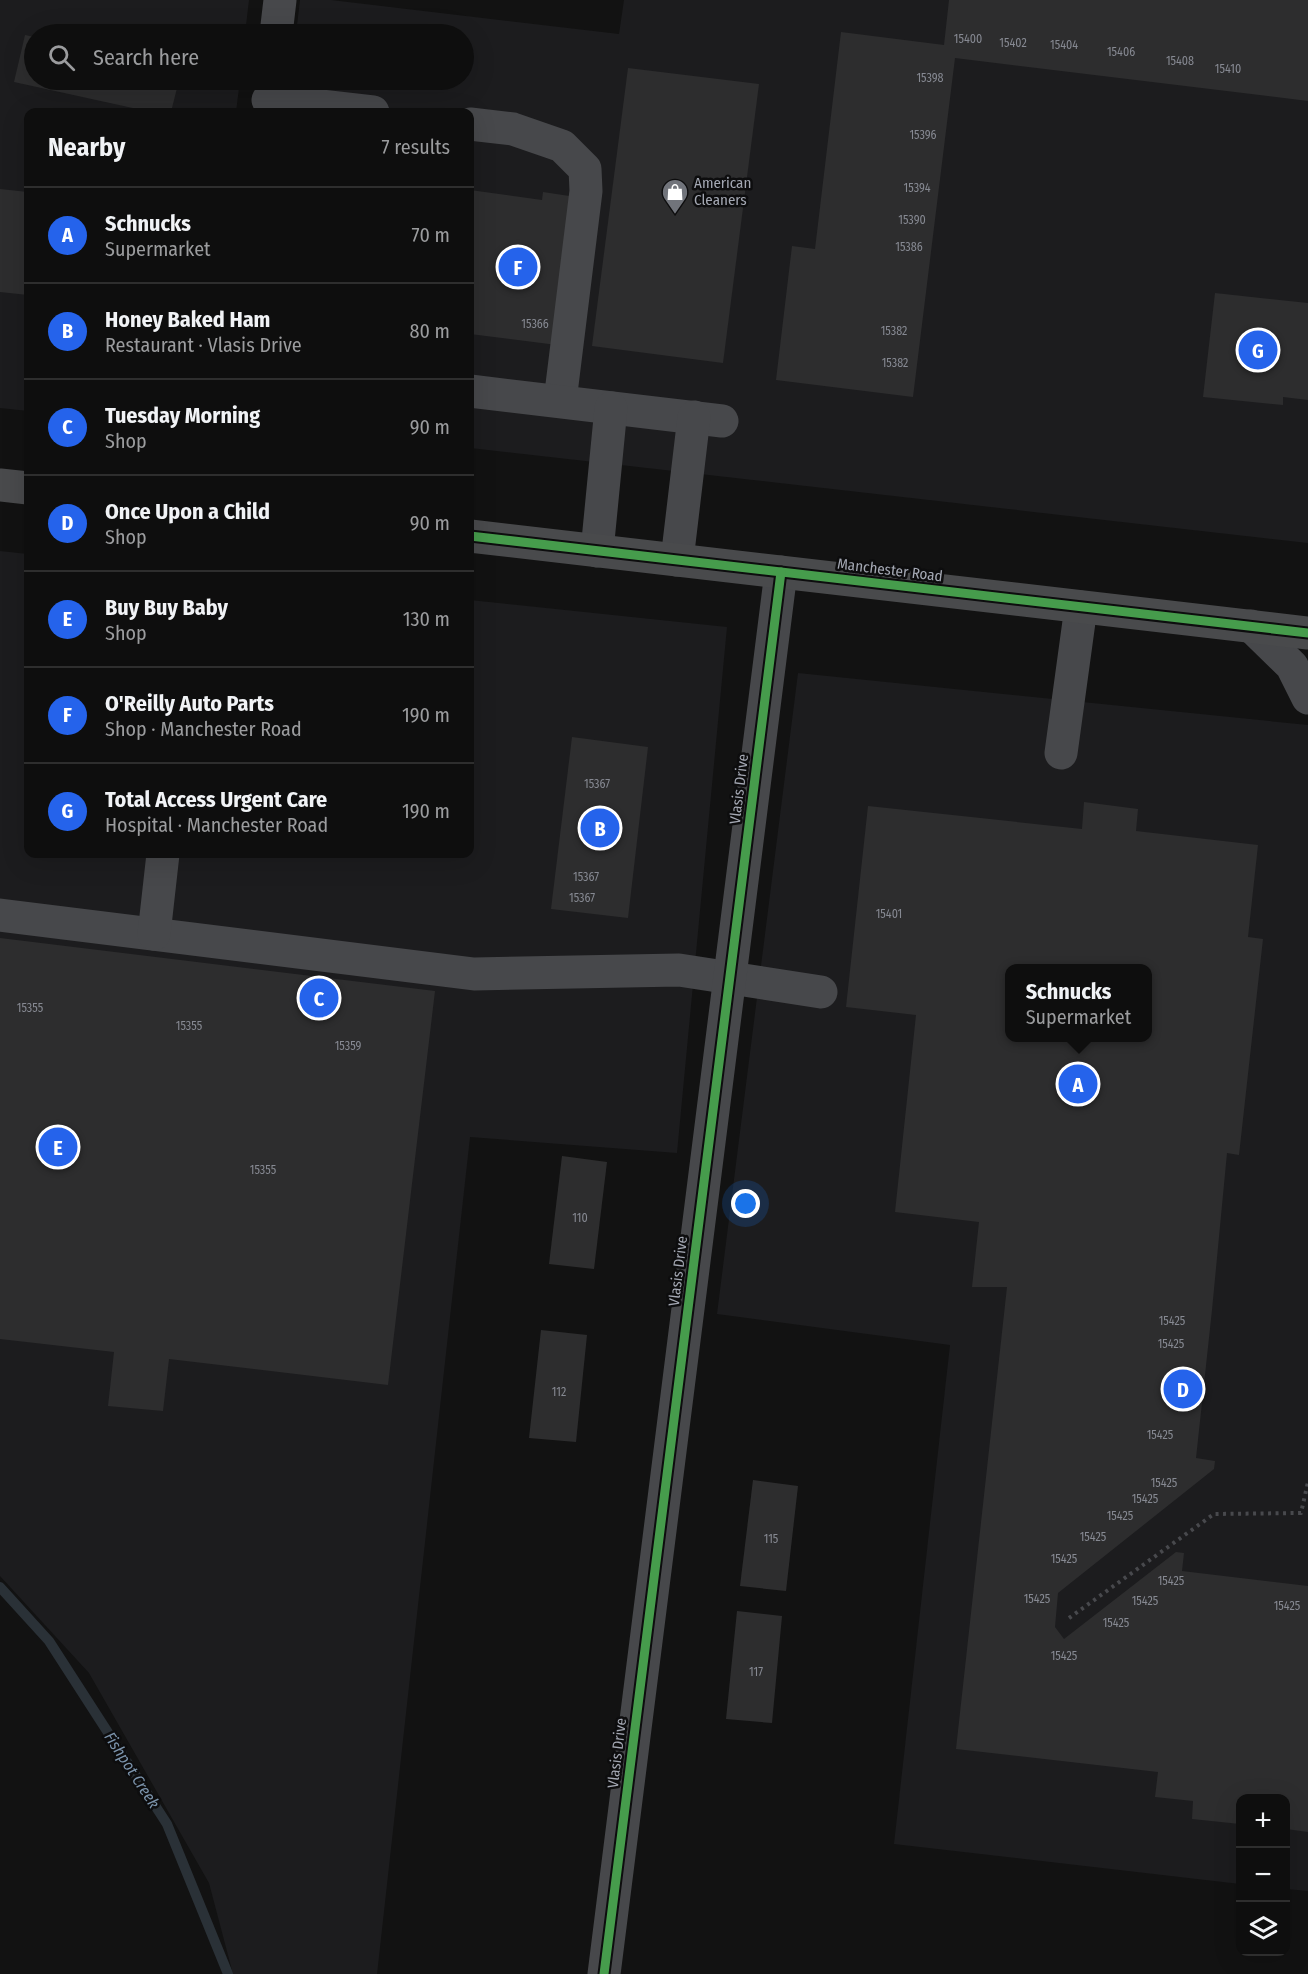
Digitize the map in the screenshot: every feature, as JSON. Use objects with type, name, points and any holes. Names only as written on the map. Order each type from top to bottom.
[{"type":"highway","points":[[0,484],[24,487]]},
{"type":"highway","name":"Manchester Road","points":[[474,536],[1308,633]]},
{"type":"street","points":[[277,24],[280,0]]},
{"type":"street","points":[[269,97],[345,108]]},
{"type":"street","points":[[474,124],[513,129],[562,146],[585,169],[586,191],[560,401]]},
{"type":"street","points":[[474,391],[708,419],[677,560]]},
{"type":"street","points":[[597,551],[611,408]]},
{"type":"street","name":"Vlasis Drive","points":[[604,1974],[781,572]]},
{"type":"street","points":[[1061,753],[1082,607]]},
{"type":"street","points":[[1251,626],[1292,666],[1308,698]]},
{"type":"street","points":[[154,934],[163,858]]},
{"type":"street","points":[[0,915],[474,974],[679,970],[821,992]]},
{"type":"path","points":[[1069,1618],[1214,1514],[1301,1513],[1308,1482]]},
{"type":"shaded area","points":[[0,0],[249,0],[246,24],[24,24],[24,90],[239,90],[236,108],[24,108],[24,411],[0,408]]},
{"type":"shaded area","points":[[300,0],[331,0],[619,34],[624,0],[1308,0],[1308,543],[474,448],[474,108],[286,108],[289,90],[474,90],[474,24],[297,24]]},
{"type":"shaded area","points":[[0,551],[24,554],[24,858],[474,858],[474,600],[727,627],[677,1153],[470,1137],[377,1974],[233,1974],[209,1883],[89,1673],[0,1576]]},
{"type":"shaded area","points":[[798,673],[1308,725],[1308,1891],[1290,1889],[1290,1794],[1236,1794],[1236,1884],[894,1844],[950,1345],[717,1314]]},
{"type":"building","points":[[949,0],[1308,0],[1308,101],[955,58],[913,397],[776,380],[792,246],[815,249],[841,32],[944,45]]},
{"type":"building","points":[[24,39],[24,84],[14,82]]},
{"type":"building","name":"American Cleaners","points":[[628,68],[759,84],[723,363],[592,346]]},
{"type":"building","points":[[51,90],[176,90],[172,108],[133,108]]},
{"type":"building","points":[[0,189],[24,192],[24,295],[0,292]]},
{"type":"building","points":[[474,191],[542,200],[543,192],[576,197],[557,345],[474,335]]},
{"type":"building","points":[[1215,293],[1308,303],[1308,400],[1283,397],[1283,405],[1203,397]]},
{"type":"building","points":[[572,737],[648,747],[628,918],[551,909]]},
{"type":"building","points":[[1084,802],[1138,809],[1136,831],[1258,845],[1248,937],[1263,939],[1239,1155],[1227,1153],[1196,1458],[1215,1461],[1214,1469],[1058,1593],[1055,1627],[1064,1639],[1176,1552],[1184,1553],[1182,1571],[1308,1586],[1308,1832],[1290,1830],[1290,1794],[1236,1794],[1236,1824],[1192,1819],[1193,1801],[1155,1797],[1158,1772],[956,1749],[1007,1287],[972,1287],[979,1222],[895,1212],[916,1015],[846,1007],[868,806],[1082,829]]},
{"type":"building","points":[[0,938],[435,991],[388,1385],[169,1359],[163,1411],[108,1406],[114,1352],[0,1339]]},
{"type":"building","points":[[562,1156],[607,1162],[594,1269],[549,1264]]},
{"type":"building","points":[[541,1330],[587,1335],[576,1442],[529,1438]]},
{"type":"building","points":[[753,1480],[798,1486],[786,1591],[740,1586]]},
{"type":"building","points":[[737,1611],[782,1616],[772,1723],[726,1719]]},
{"type":"waterway","name":"Fishpot Creek","points":[[0,1587],[49,1641],[167,1824],[228,1974]]},
{"type":"cycle path","points":[[474,536],[1308,633]]},
{"type":"cycle path","points":[[604,1974],[781,572]]},
{"type":"place","name":"American Cleaners","points":[[675,215]]},
{"type":"place","name":"O'Reilly Auto Parts","points":[[518,267]]},
{"type":"place","name":"Total Access Urgent Care","points":[[1258,350]]},
{"type":"place","name":"Honey Baked Ham","points":[[600,828]]},
{"type":"place","name":"Tuesday Morning","points":[[319,998]]},
{"type":"place","name":"Schnucks","points":[[1078,1084]]},
{"type":"place","name":"Buy Buy Baby","points":[[58,1147]]},
{"type":"place","name":"Once Upon a Child","points":[[1183,1389]]}]
